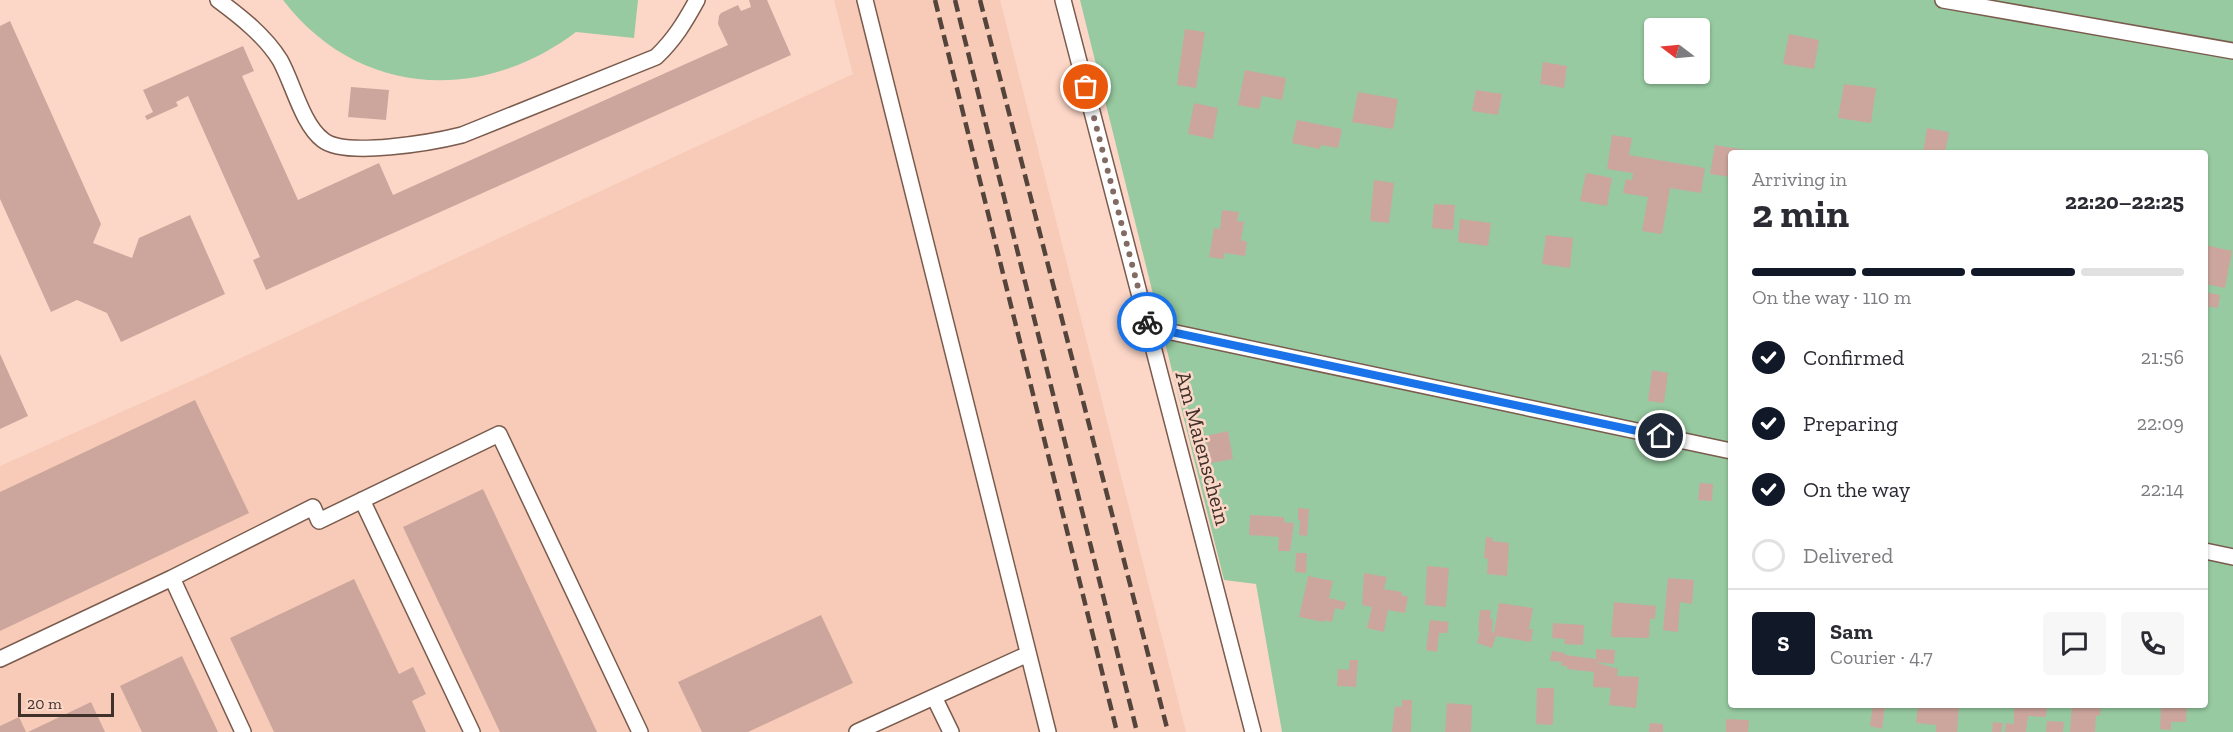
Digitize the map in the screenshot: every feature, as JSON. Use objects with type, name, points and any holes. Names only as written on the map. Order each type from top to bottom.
[{"type":"lane","points":[[218,0],[248,23],[279,59],[313,130],[324,141],[346,148],[435,142],[462,135],[656,57],[670,44],[697,0]]},
{"type":"lane","points":[[865,0],[1048,732]]},
{"type":"lane","name":"Am Maienschein","points":[[1064,0],[1253,732]]},
{"type":"lane","points":[[1943,0],[2233,51]]},
{"type":"lane","points":[[1148,327],[1728,450]]},
{"type":"lane","points":[[0,658],[172,578],[313,507],[319,520],[499,434],[640,732]]},
{"type":"lane","points":[[362,500],[472,732]]},
{"type":"lane","points":[[2208,552],[2233,557]]},
{"type":"lane","points":[[172,578],[243,732]]},
{"type":"lane","points":[[857,732],[1028,654]]},
{"type":"lane","points":[[934,697],[951,732]]},
{"type":"shaded area","points":[[834,0],[1000,0],[1186,732],[0,732],[0,466],[202,376],[853,74]]},
{"type":"green space","points":[[283,0],[638,0],[634,38],[576,32],[539,55],[501,71],[461,79],[422,79],[383,72],[347,56],[313,32]]},
{"type":"green space","points":[[1080,0],[2233,0],[2233,732],[1282,732],[1256,584],[1224,580]]},
{"type":"building","points":[[749,0],[767,0],[791,55],[266,290],[253,260],[260,257],[188,96],[176,102],[178,106],[147,120],[145,116],[153,112],[143,90],[243,46],[254,71],[242,76],[298,200],[379,163],[393,195],[728,45],[718,24],[719,16],[738,5],[741,11],[751,7]]},
{"type":"building","points":[[10,21],[101,224],[93,243],[132,258],[139,238],[190,215],[225,294],[121,342],[107,313],[77,300],[51,312],[0,199],[0,26]]},
{"type":"building","points":[[1185,29],[1205,32],[1196,88],[1177,85]]},
{"type":"building","points":[[1789,34],[1819,40],[1814,69],[1783,64]]},
{"type":"building","points":[[1543,62],[1567,66],[1564,88],[1540,84]]},
{"type":"building","points":[[1245,70],[1286,78],[1282,100],[1262,96],[1259,109],[1238,105]]},
{"type":"building","points":[[1844,84],[1876,88],[1871,123],[1838,118]]},
{"type":"building","points":[[351,87],[389,90],[386,120],[348,117]]},
{"type":"building","points":[[1476,90],[1502,94],[1498,115],[1472,111]]},
{"type":"building","points":[[1358,92],[1398,99],[1393,129],[1352,122]]},
{"type":"building","points":[[1194,103],[1218,108],[1213,139],[1188,134]]},
{"type":"building","points":[[1297,120],[1342,129],[1338,148],[1321,145],[1320,149],[1292,143]]},
{"type":"building","points":[[1927,128],[1949,132],[1946,150],[1923,150]]},
{"type":"building","points":[[1612,135],[1632,138],[1629,155],[1705,168],[1701,193],[1670,188],[1662,234],[1642,231],[1648,197],[1623,193],[1626,179],[1632,180],[1633,173],[1607,169]]},
{"type":"building","points":[[1715,145],[1746,150],[1728,150],[1728,177],[1710,174]]},
{"type":"building","points":[[1586,173],[1612,178],[1607,206],[1580,201]]},
{"type":"building","points":[[1374,180],[1394,183],[1389,223],[1370,221]]},
{"type":"building","points":[[1434,204],[1455,205],[1453,230],[1432,228]]},
{"type":"building","points":[[1222,210],[1239,212],[1237,221],[1244,222],[1241,240],[1247,242],[1245,256],[1224,253],[1224,259],[1209,257],[1214,228],[1220,229]]},
{"type":"building","points":[[1460,219],[1491,223],[1488,246],[1458,242]]},
{"type":"building","points":[[1546,235],[1573,238],[1570,268],[1542,264]]},
{"type":"building","points":[[2208,246],[2232,251],[2225,288],[2208,285]]},
{"type":"building","points":[[2208,293],[2220,295],[2218,308],[2208,306]]},
{"type":"building","points":[[0,354],[28,416],[0,429]]},
{"type":"building","points":[[1652,370],[1668,373],[1664,403],[1648,401]]},
{"type":"building","points":[[195,400],[249,513],[0,631],[0,492]]},
{"type":"building","points":[[1228,431],[1233,459],[1211,463],[1206,436]]},
{"type":"building","points":[[1700,483],[1713,484],[1712,501],[1698,500]]},
{"type":"building","points":[[483,489],[597,732],[500,732],[403,527]]},
{"type":"building","points":[[1298,508],[1309,509],[1307,536],[1299,535]]},
{"type":"building","points":[[1250,515],[1284,517],[1284,522],[1294,523],[1290,551],[1278,551],[1279,537],[1249,535]]},
{"type":"building","points":[[1486,537],[1493,538],[1492,541],[1509,543],[1507,576],[1487,574],[1488,559],[1484,558]]},
{"type":"building","points":[[1296,553],[1307,553],[1306,573],[1295,572]]},
{"type":"building","points":[[1427,566],[1449,568],[1446,607],[1425,605]]},
{"type":"building","points":[[1364,573],[1387,577],[1384,589],[1402,592],[1401,595],[1408,597],[1405,613],[1388,610],[1384,632],[1367,628],[1372,607],[1362,605]]},
{"type":"building","points":[[1308,576],[1333,581],[1329,598],[1346,602],[1344,610],[1335,608],[1332,622],[1299,617]]},
{"type":"building","points":[[1668,578],[1694,580],[1692,604],[1680,602],[1678,632],[1663,630]]},
{"type":"building","points":[[354,579],[399,674],[413,667],[426,694],[412,701],[426,732],[274,732],[230,638]]},
{"type":"building","points":[[1614,602],[1656,606],[1655,619],[1650,619],[1649,638],[1611,637]]},
{"type":"building","points":[[1499,603],[1533,608],[1529,629],[1533,629],[1531,642],[1496,636],[1492,648],[1477,643],[1480,632],[1478,631],[1480,610],[1491,610],[1490,619],[1493,619],[1492,632],[1494,633]]},
{"type":"building","points":[[821,615],[853,683],[748,732],[702,732],[678,682]]},
{"type":"building","points":[[1430,620],[1449,622],[1447,633],[1439,633],[1437,652],[1426,650]]},
{"type":"building","points":[[1553,623],[1584,625],[1583,645],[1564,644],[1565,639],[1552,638]]},
{"type":"building","points":[[1596,649],[1615,650],[1614,664],[1595,662],[1618,669],[1617,676],[1639,677],[1636,708],[1609,705],[1611,688],[1593,687],[1594,672],[1567,669],[1567,666],[1561,666],[1562,662],[1550,661],[1552,651],[1596,659]]},
{"type":"building","points":[[182,656],[218,732],[142,732],[120,686]]},
{"type":"building","points":[[1350,660],[1358,660],[1356,687],[1337,686],[1338,669],[1349,670]]},
{"type":"building","points":[[1537,688],[1554,688],[1553,725],[1536,724]]},
{"type":"building","points":[[1402,700],[1412,700],[1411,732],[1392,732],[1395,706],[1402,707]]},
{"type":"building","points":[[91,702],[105,732],[28,732]]},
{"type":"building","points":[[1447,703],[1472,705],[1471,732],[1445,732]]},
{"type":"building","points":[[1873,708],[1885,708],[1882,729],[1870,726]]},
{"type":"building","points":[[1918,708],[1959,708],[1957,732],[1936,732],[1936,725],[1916,723]]},
{"type":"building","points":[[2014,708],[2047,708],[2046,717],[2028,716],[2026,732],[2005,732],[2006,723],[2014,724]]},
{"type":"building","points":[[2072,708],[2101,708],[2100,716],[2096,715],[2095,732],[2070,732]]},
{"type":"building","points":[[2161,708],[2187,708],[2186,722],[2171,722],[2171,730],[2160,729]]},
{"type":"building","points":[[19,717],[26,732],[0,732],[0,726]]},
{"type":"building","points":[[1726,719],[1749,720],[1748,732],[1726,732]]},
{"type":"building","points":[[2047,721],[2064,722],[2063,732],[2046,732]]},
{"type":"building","points":[[1993,722],[2003,723],[2001,732],[1992,732]]},
{"type":"building","points":[[1650,723],[1663,724],[1663,732],[1649,732]]},
{"type":"railway","points":[[935,0],[1117,732]]},
{"type":"railway","points":[[955,0],[1137,732]]},
{"type":"railway","points":[[980,0],[1168,732]]},
{"type":"way so far","points":[[1086,87],[1147,322]]},
{"type":"route","points":[[1147,322],[1148,327],[1661,436]]}]
